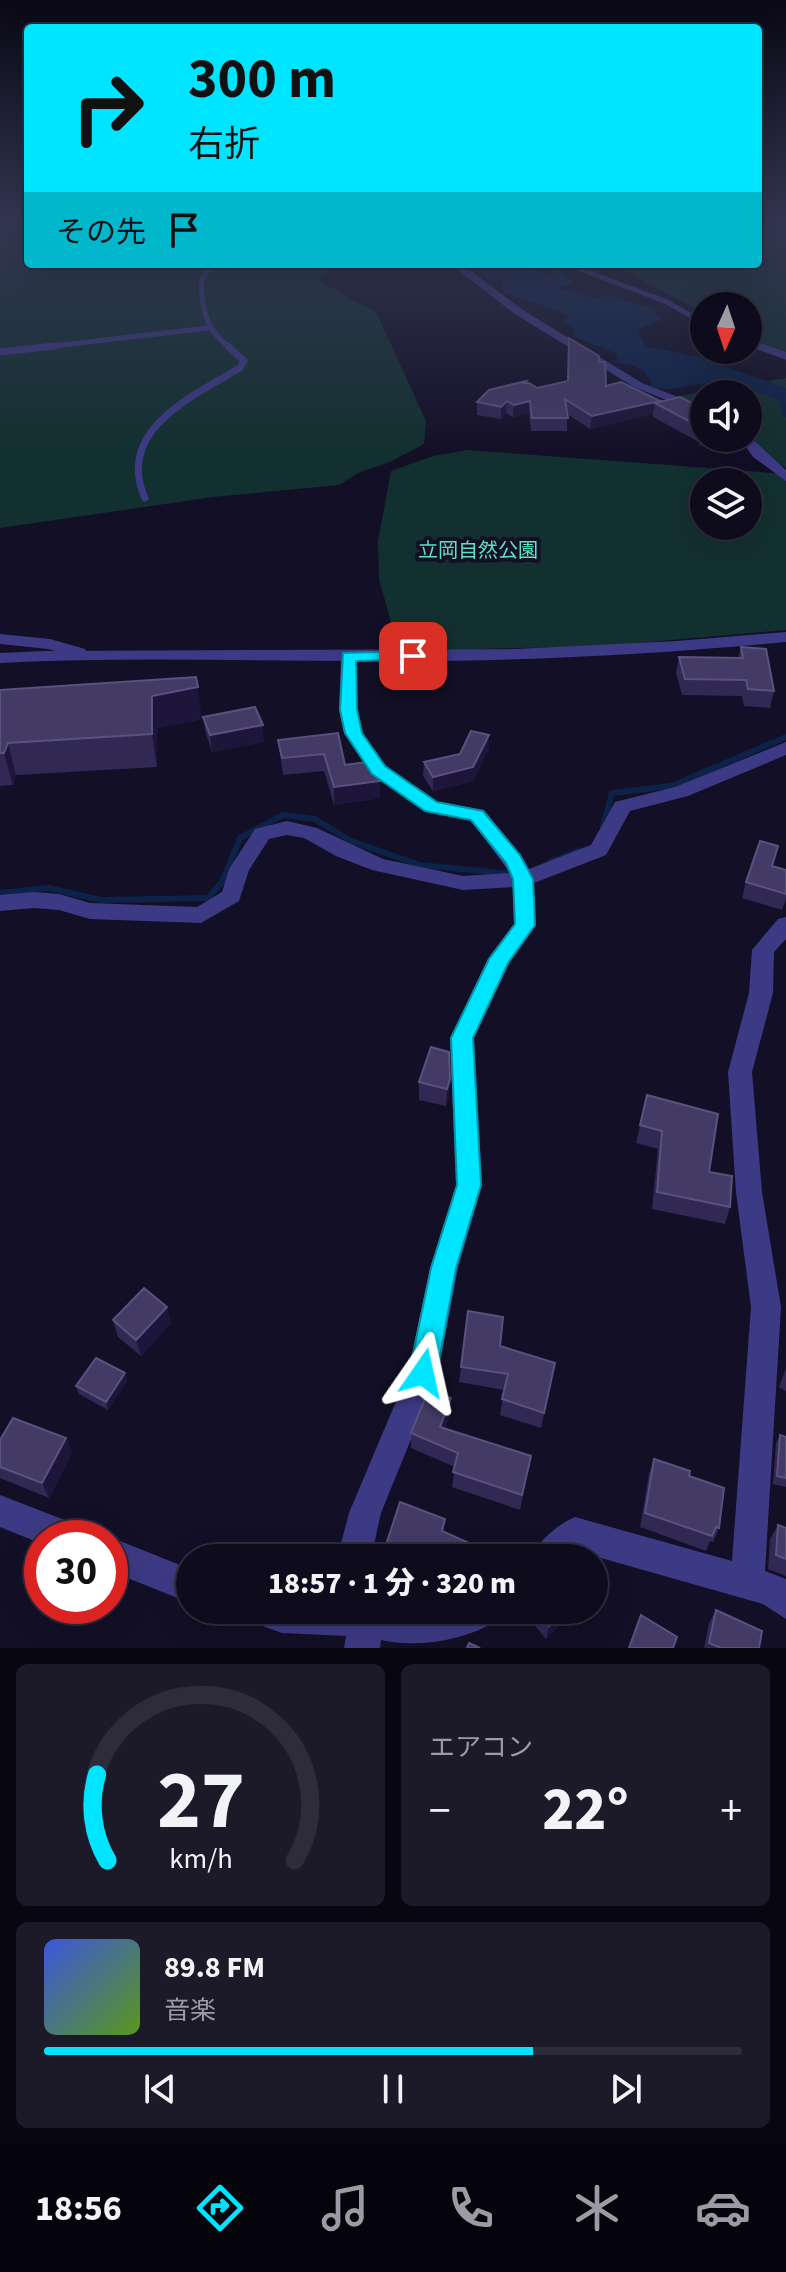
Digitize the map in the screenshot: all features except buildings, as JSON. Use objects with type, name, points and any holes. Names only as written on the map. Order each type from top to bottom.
[{"type":"street","points":[[504,301],[638,385],[690,405]]},
{"type":"street","points":[[756,452],[786,477]]},
{"type":"street","points":[[0,658],[79,653],[508,656],[786,637]]},
{"type":"street","points":[[0,639],[50,644],[79,653]]},
{"type":"street","points":[[349,656],[348,710],[353,733],[379,770],[431,807],[477,815],[518,869],[525,925],[499,959],[462,1038],[469,1185],[444,1268],[423,1373],[365,1513],[357,1544]]},
{"type":"street","points":[[0,903],[34,900],[59,902],[90,911],[201,915],[231,896],[239,869],[262,834],[287,828],[310,833],[343,851],[379,865],[463,883],[599,850],[622,806],[681,792],[786,748]]},
{"type":"street","points":[[747,1583],[766,1307],[749,1192],[740,1072],[761,993],[763,950],[786,925]]},
{"type":"street","points":[[0,1511],[24,1521]]},
{"type":"street","points":[[564,1544],[575,1534],[772,1590],[786,1602]]},
{"type":"street","points":[[128,1561],[176,1580]]},
{"type":"street","points":[[364,1626],[404,1629],[434,1624]]},
{"type":"lane","points":[[145,498],[136,476],[136,458],[146,438],[188,399],[240,368],[244,361],[241,354],[219,340],[208,328],[204,301]]},
{"type":"lane","points":[[664,301],[690,315]]},
{"type":"lane","points":[[0,352],[208,328]]},
{"type":"lane","points":[[762,347],[786,356]]},
{"type":"green space","points":[[0,301],[356,301],[376,312],[426,421],[424,444],[390,462],[358,473],[339,485],[213,497],[0,528]]},
{"type":"green space","points":[[762,301],[786,301],[786,357],[762,344]]},
{"type":"green space","points":[[786,378],[786,468],[762,451],[762,382]]},
{"type":"green space","points":[[690,394],[690,403],[679,396]]},
{"type":"green space","name":"立岡自然公園","points":[[467,450],[706,468],[690,468],[690,540],[762,540],[762,472],[786,474],[786,630],[602,646],[399,651],[379,579],[378,541],[391,471],[433,456]]},
{"type":"water","points":[[528,301],[627,301],[652,308],[662,319],[639,329],[638,333],[646,346],[690,355],[690,364],[719,364],[786,388],[786,417],[782,415],[780,401],[762,394],[762,380],[690,380],[690,386],[672,389],[651,386],[645,372],[614,362],[618,358],[615,353],[574,337],[573,328],[562,322],[568,319],[568,315]]},
{"type":"waterway","points":[[603,826],[612,793],[671,786],[786,737]]},
{"type":"waterway","points":[[0,893],[49,888],[101,900],[208,898],[222,882],[240,838],[283,815],[315,819],[351,841],[420,865],[513,874]]},
{"type":"waterway","points":[[550,862],[580,850]]},
{"type":"route","points":[[413,656],[349,656],[348,710],[353,733],[379,770],[431,807],[477,815],[514,860],[523,879],[525,925],[499,959],[462,1038],[469,1185],[444,1268],[423,1373]]}]
